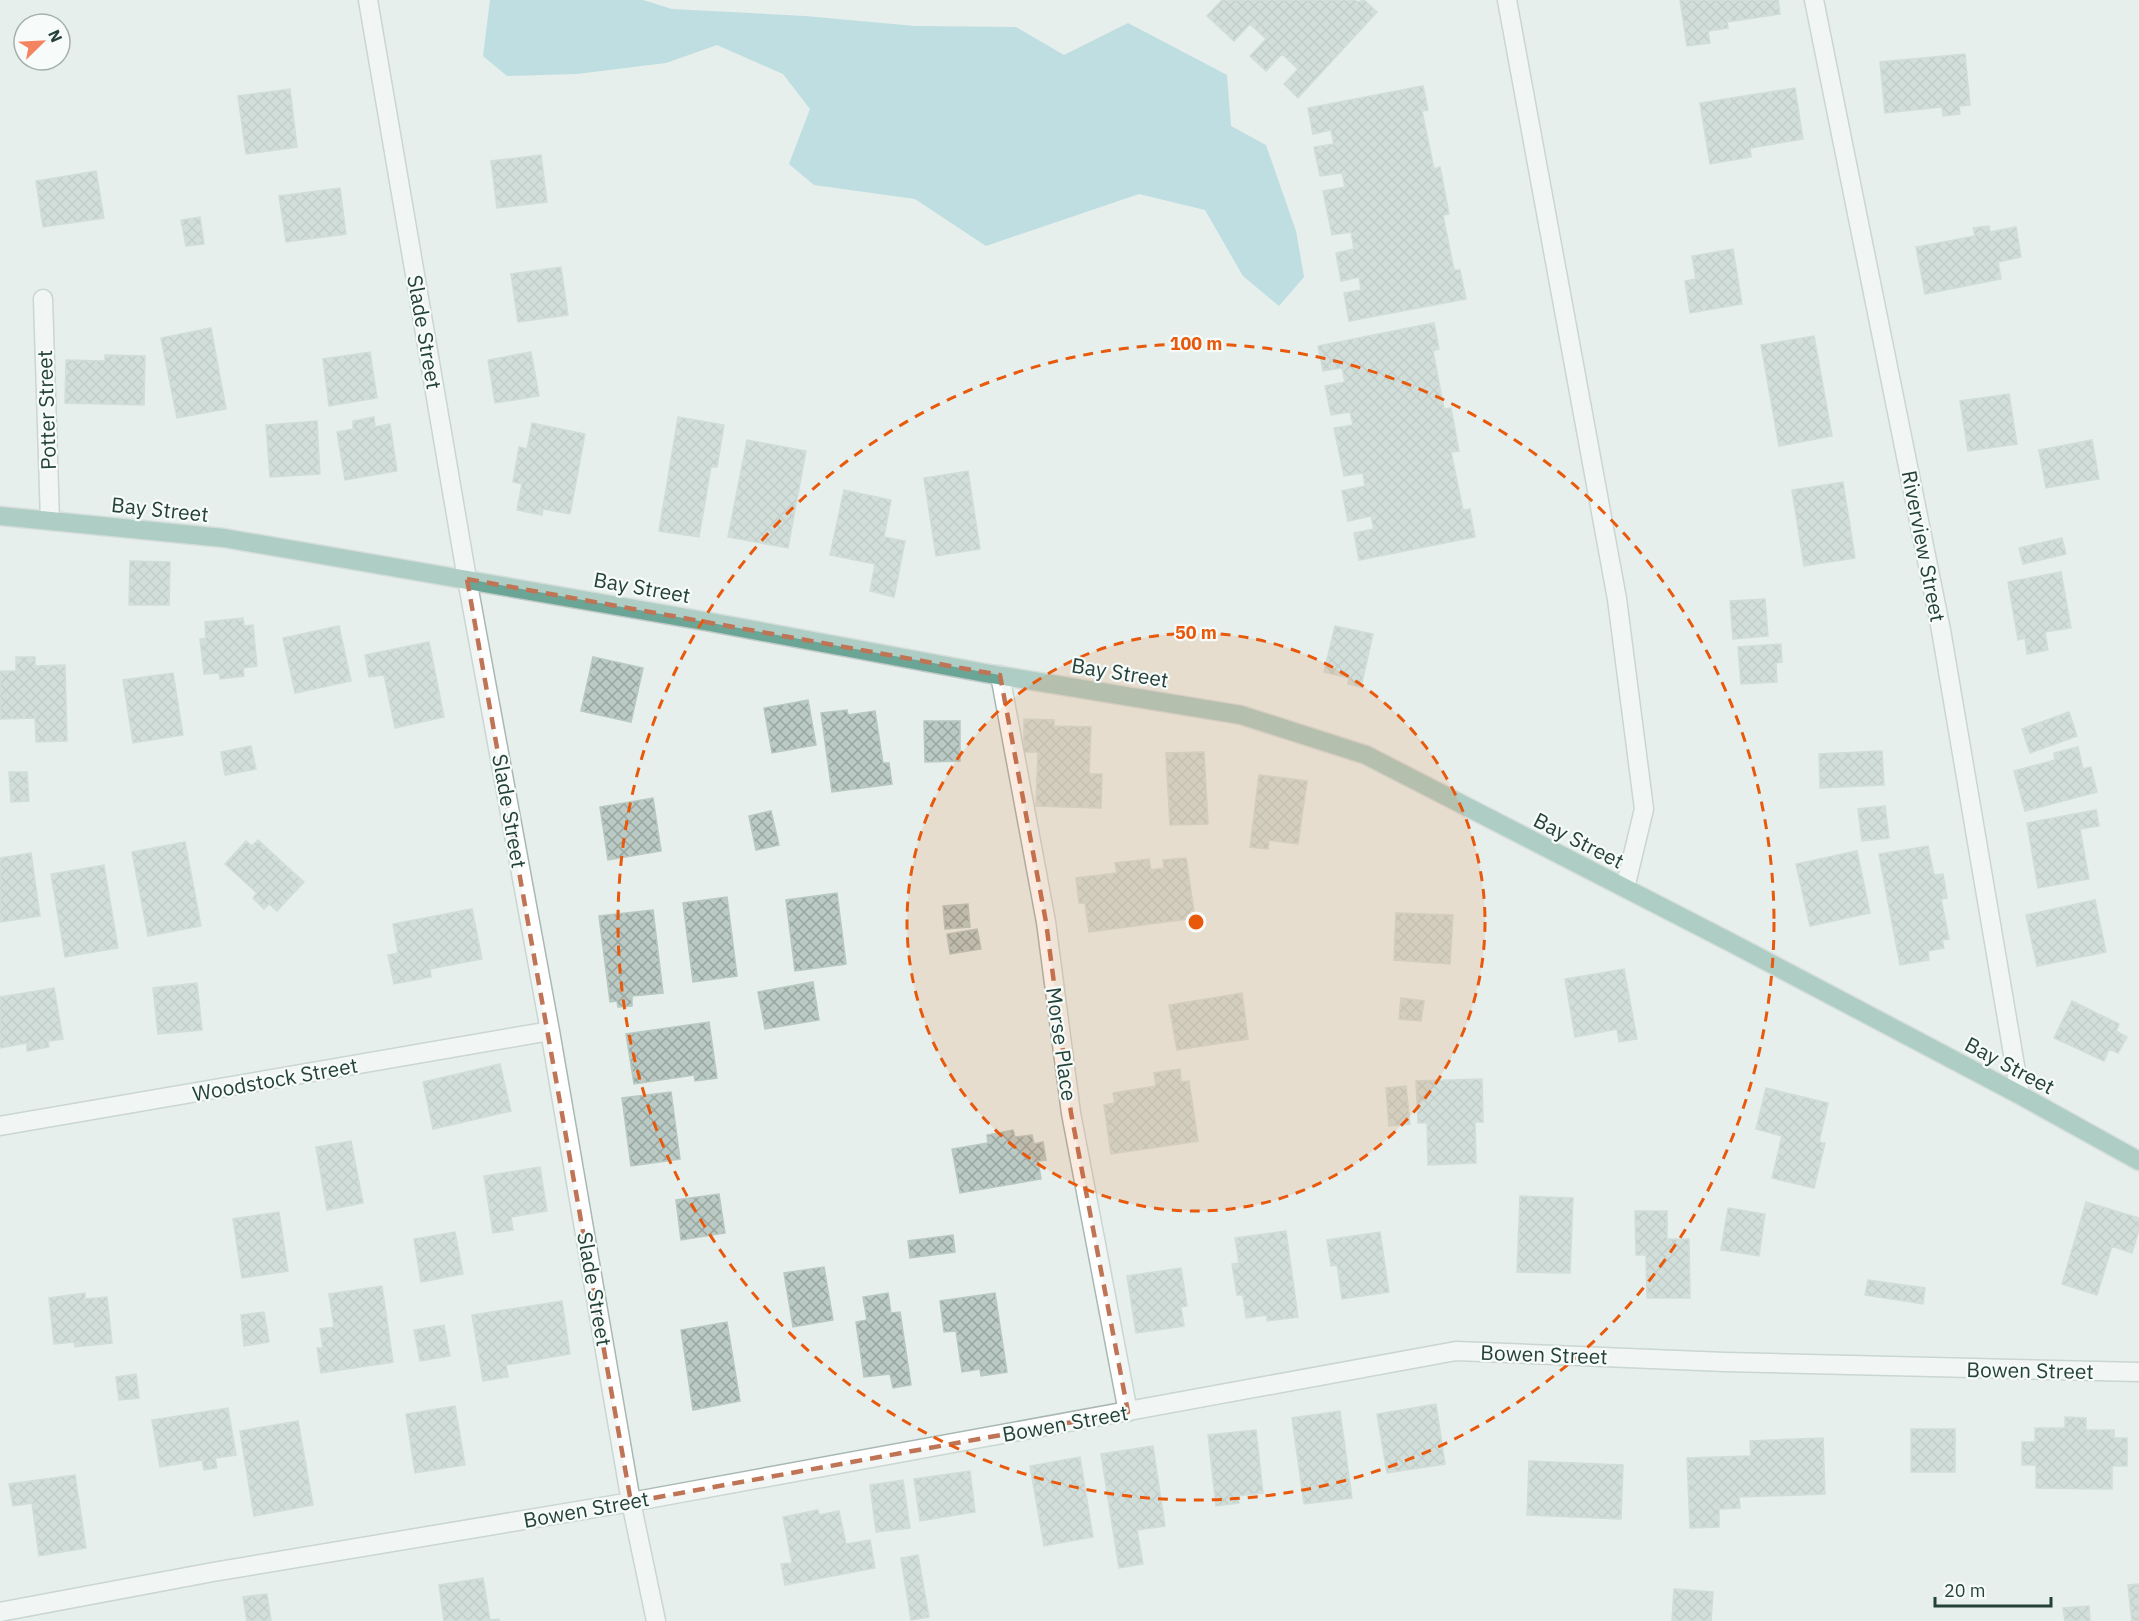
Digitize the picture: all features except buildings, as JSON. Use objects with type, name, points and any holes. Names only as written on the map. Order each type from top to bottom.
[{"type":"main road","name":"Bay Street","points":[[0,516],[224,538],[467,579],[1000,675],[1241,715],[1366,755],[2020,1095],[2139,1161]]},
{"type":"street","name":"Slade Street","points":[[368,0],[467,579],[550,1031],[631,1502],[656,1621]]},
{"type":"street","points":[[1508,0],[1617,599],[1644,809],[1625,888]]},
{"type":"street","name":"Riverview Street","points":[[1814,0],[1941,630],[2020,1095]]},
{"type":"street","name":"Potter Street","points":[[43,299],[50,521]]},
{"type":"street","name":"Morse Place","points":[[1000,675],[1046,922],[1071,1113],[1128,1412]]},
{"type":"street","name":"Woodstock Street","points":[[0,1126],[550,1031]]},
{"type":"street","name":"Bowen Street","points":[[0,1612],[213,1572],[631,1502],[1456,1351],[1737,1362],[2139,1372]]},
{"type":"highlighted area","points":[[467,579],[1000,675],[1046,922],[1071,1113],[1128,1412],[631,1502]]},
{"type":"water","points":[[490,0],[643,0],[672,9],[805,16],[915,26],[1016,27],[1064,55],[1128,23],[1227,75],[1231,126],[1266,145],[1296,231],[1304,277],[1279,306],[1243,276],[1205,210],[1139,194],[986,246],[915,199],[814,185],[789,164],[810,109],[783,74],[717,45],[666,63],[577,74],[507,76],[483,56]]}]
